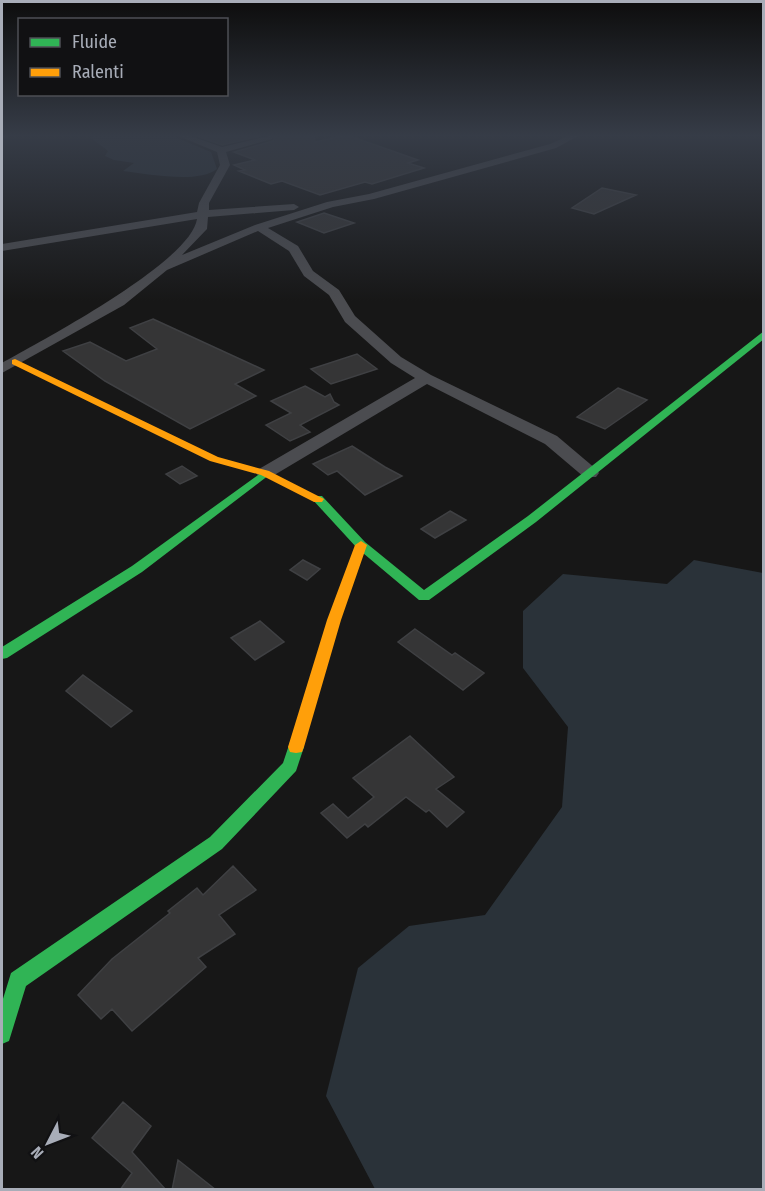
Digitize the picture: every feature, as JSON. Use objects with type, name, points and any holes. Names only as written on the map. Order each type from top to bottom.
[{"type":"street","points":[[8,365],[119,302],[163,267],[201,229],[204,203],[211,191]]},
{"type":"street","points":[[2,247],[204,214],[331,204],[393,191]]},
{"type":"street","points":[[163,267],[259,227],[331,204]]},
{"type":"street","points":[[259,227],[294,249],[308,273],[334,293],[350,319],[396,360],[426,378],[508,417],[550,441],[590,473]]},
{"type":"street","points":[[8,365],[214,459],[266,473],[323,502],[361,545],[424,597],[590,473],[764,334]]},
{"type":"street","points":[[2,654],[41,632],[214,515],[266,473],[426,378]]},
{"type":"street","points":[[2,1034],[18,980],[216,843],[290,766],[334,620],[361,545]]},
{"type":"shaded area","points":[[694,560],[763,573],[763,1189],[375,1189],[326,1096],[358,968],[409,926],[485,915],[562,807],[568,727],[523,668],[523,611],[563,574],[667,584]]},
{"type":"building","points":[[308,191],[335,191],[320,195]]},
{"type":"building","points":[[598,191],[615,191],[636,195],[594,214],[572,208]]},
{"type":"building","points":[[324,213],[354,223],[324,233],[297,222]]},
{"type":"building","points":[[153,319],[264,370],[235,384],[256,396],[190,429],[105,381],[63,351],[90,342],[126,361],[157,349],[130,328]]},
{"type":"building","points":[[357,354],[377,369],[331,384],[311,369]]},
{"type":"building","points":[[305,386],[325,397],[330,394],[334,402],[339,405],[300,425],[310,432],[290,441],[266,425],[291,413],[271,401]]},
{"type":"building","points":[[618,388],[647,400],[605,429],[577,417]]},
{"type":"building","points":[[352,446],[402,476],[365,495],[337,471],[328,475],[313,464]]},
{"type":"building","points":[[182,466],[197,476],[180,484],[166,474]]},
{"type":"building","points":[[450,511],[466,520],[435,538],[421,529]]},
{"type":"building","points":[[303,560],[320,569],[307,580],[290,570]]},
{"type":"building","points":[[260,621],[284,642],[255,660],[231,638]]},
{"type":"building","points":[[415,629],[452,655],[455,653],[484,673],[463,690],[398,642]]},
{"type":"building","points":[[83,675],[132,711],[111,727],[66,691]]},
{"type":"building","points":[[410,736],[454,777],[436,789],[464,812],[447,827],[429,810],[426,812],[406,797],[368,827],[365,824],[347,838],[321,813],[333,804],[348,818],[374,797],[353,778]]},
{"type":"building","points":[[233,866],[256,890],[219,915],[235,934],[198,958],[206,967],[132,1031],[112,1009],[101,1019],[78,995],[112,959],[170,913],[168,911],[197,888],[203,895]]},
{"type":"building","points":[[123,1102],[151,1126],[132,1152],[166,1190],[120,1190],[132,1173],[92,1138]]},
{"type":"building","points":[[178,1160],[216,1190],[172,1190]]},
{"type":"traffic: fast","points":[[318,499],[361,545],[424,597],[532,519],[764,334]]},
{"type":"traffic: fast","points":[[2,654],[137,569],[265,473]]},
{"type":"traffic: fast","points":[[2,1034],[18,980],[216,843],[290,766],[296,747]]},
{"type":"traffic: slow","points":[[15,362],[214,459],[265,473],[318,499]]},
{"type":"traffic: slow","points":[[296,747],[334,620],[361,545]]}]
